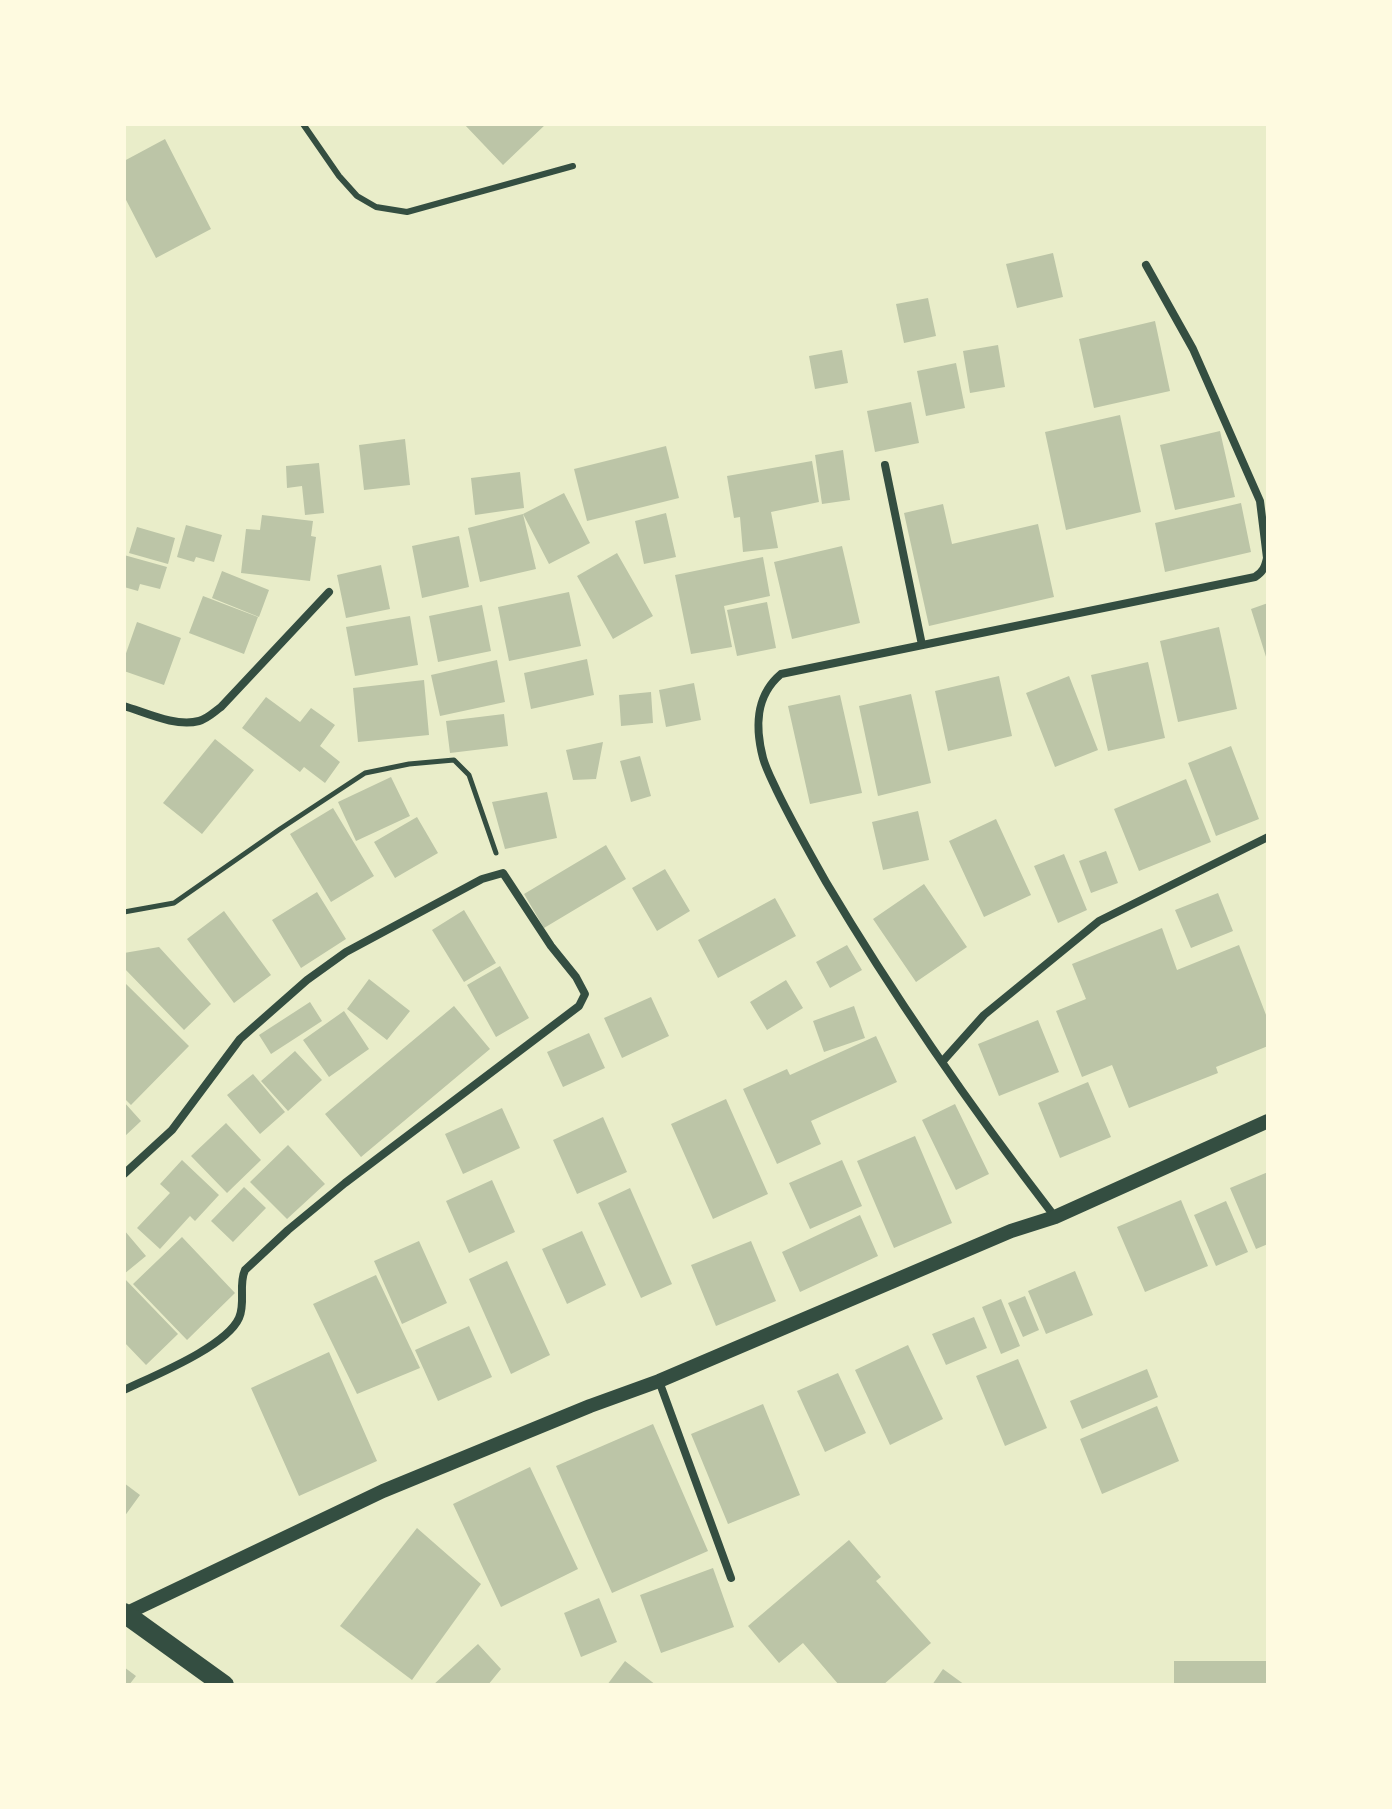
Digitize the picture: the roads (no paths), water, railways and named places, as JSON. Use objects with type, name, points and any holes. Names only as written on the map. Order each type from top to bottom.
[{"type":"main road","points":[[125,1613],[224,1685]]},
{"type":"street","points":[[1055,1217],[981,1118],[868,953],[794,827],[763,759],[758,727],[764,693],[781,674],[1260,574],[1267,558],[1264,501],[1193,349],[1146,265]]},
{"type":"street","points":[[885,465],[922,645]]},
{"type":"street","points":[[124,706],[183,723],[201,720],[221,707],[329,592]]},
{"type":"street","points":[[942,1062],[984,1015],[1099,921],[1268,837]]},
{"type":"street","points":[[124,1174],[172,1130],[240,1039],[307,980],[346,952],[482,879],[503,873],[585,994],[579,1006],[345,1183],[244,1271],[241,1313],[226,1333],[186,1360],[124,1390]]},
{"type":"street","points":[[125,1613],[383,1491],[659,1381],[1011,1231],[1055,1217],[1268,1121]]},
{"type":"street","points":[[659,1381],[731,1578]]},
{"type":"lane","points":[[303,124],[339,176],[357,196],[376,207],[407,212],[573,166]]}]
